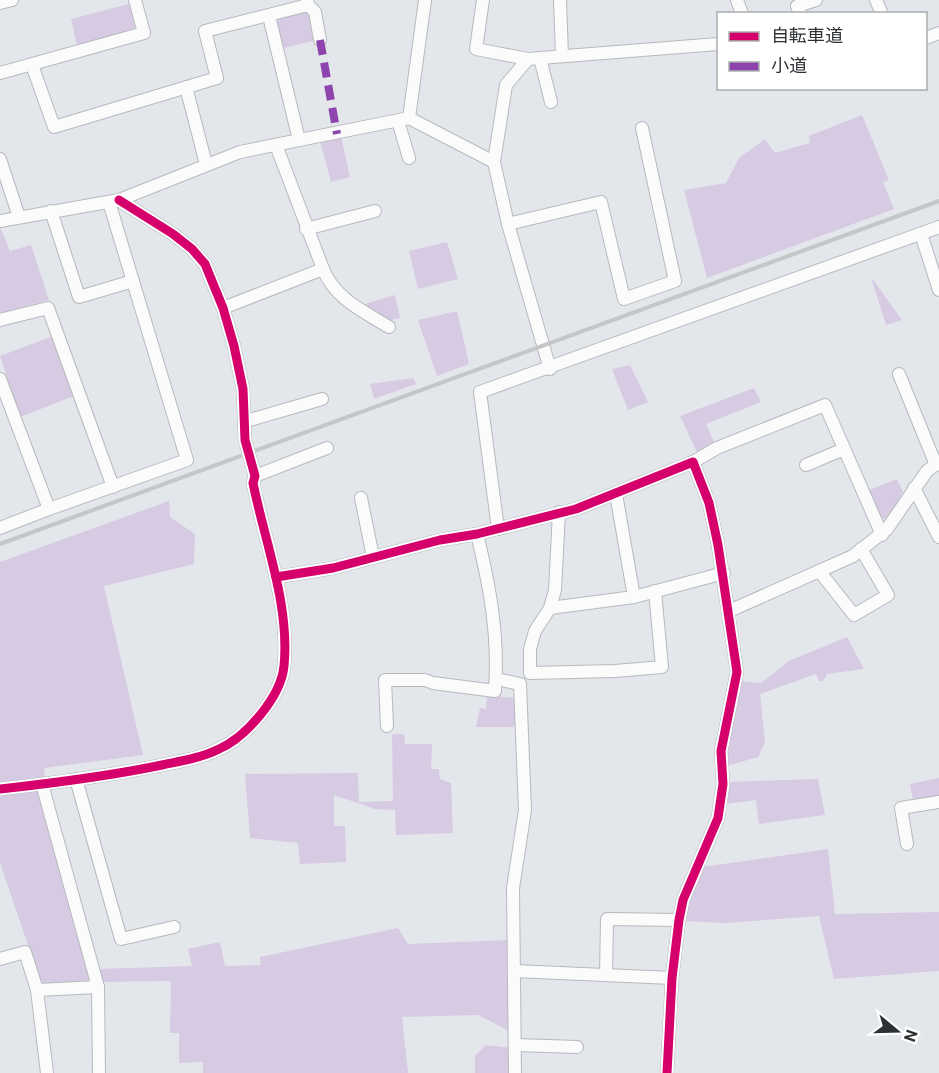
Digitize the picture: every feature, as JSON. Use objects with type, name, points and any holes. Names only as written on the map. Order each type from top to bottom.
[{"type":"street","points":[[0,3],[12,0]]},
{"type":"street","points":[[0,73],[144,33],[135,0]]},
{"type":"street","points":[[409,159],[403,119],[425,0]]},
{"type":"street","points":[[483,0],[476,49],[534,59],[717,44]]},
{"type":"street","points":[[560,0],[562,56]]},
{"type":"street","points":[[799,12],[797,6],[816,0]]},
{"type":"street","points":[[32,65],[54,127],[218,78],[205,31],[269,16],[308,2],[315,12],[320,40]]},
{"type":"street","points":[[269,16],[298,140]]},
{"type":"street","points":[[534,59],[551,102]]},
{"type":"street","points":[[534,59],[506,85],[494,162],[508,224],[550,369]]},
{"type":"street","points":[[186,87],[206,164]]},
{"type":"street","points":[[0,221],[114,201],[240,152],[403,119],[494,162]]},
{"type":"street","points":[[508,224],[601,202],[624,299],[675,281],[642,128]]},
{"type":"street","points":[[276,145],[306,229],[329,283],[341,296],[389,327]]},
{"type":"street","points":[[0,159],[19,217]]},
{"type":"street","points":[[0,528],[186,460],[133,281],[114,201]]},
{"type":"street","points":[[0,789],[76,779],[201,757],[222,748],[249,726],[278,690],[284,668],[284,639],[276,577],[253,483],[255,476],[245,441],[246,421],[236,357],[223,308],[205,264],[192,249],[114,201]]},
{"type":"street","points":[[51,211],[79,297],[133,281]]},
{"type":"street","points":[[306,229],[375,211]]},
{"type":"street","points":[[498,529],[480,392],[550,369],[939,228]]},
{"type":"street","points":[[921,234],[939,290]]},
{"type":"street","points":[[223,308],[323,269]]},
{"type":"street","points":[[0,320],[48,308],[113,487]]},
{"type":"street","points":[[729,611],[853,556],[882,535],[914,488],[927,471],[937,463],[899,374]]},
{"type":"street","points":[[0,379],[49,509]]},
{"type":"street","points":[[246,421],[322,399]]},
{"type":"street","points":[[276,577],[333,568],[440,540],[477,534],[576,509],[693,462],[717,448],[825,405],[882,535]]},
{"type":"street","points":[[255,476],[327,448]]},
{"type":"street","points":[[806,465],[843,449]]},
{"type":"street","points":[[667,1073],[672,978],[679,920],[683,900],[718,818],[722,800],[721,751],[737,672],[724,573],[709,502],[693,462]]},
{"type":"street","points":[[914,488],[939,537]]},
{"type":"street","points":[[616,494],[634,597]]},
{"type":"street","points":[[361,498],[373,557]]},
{"type":"street","points":[[559,512],[555,590],[550,608],[535,631],[530,649],[530,673],[615,671],[662,667],[656,591]]},
{"type":"street","points":[[387,726],[385,680],[425,680],[495,691],[496,625],[491,591],[477,534]]},
{"type":"street","points":[[820,572],[854,615],[888,595],[861,549]]},
{"type":"street","points":[[550,608],[634,597],[724,573]]},
{"type":"street","points":[[496,679],[520,684],[525,810],[513,888],[515,1073]]},
{"type":"street","points":[[76,779],[121,939],[174,927]]},
{"type":"street","points":[[42,784],[98,987],[99,1073]]},
{"type":"street","points":[[907,844],[901,808],[939,802]]},
{"type":"street","points":[[606,975],[607,919],[679,920]]},
{"type":"street","points":[[0,960],[25,952],[37,990],[47,1073]]},
{"type":"street","points":[[515,971],[672,978]]},
{"type":"street","points":[[37,990],[98,987]]},
{"type":"street","points":[[516,1045],[577,1047]]},
{"type":"shaded area","points":[[129,4],[135,26],[132,31],[77,45],[71,19]]},
{"type":"shaded area","points":[[306,12],[311,15],[318,40],[283,48],[277,23],[280,18]]},
{"type":"shaded area","points":[[862,115],[889,180],[883,182],[894,209],[707,278],[684,190],[726,183],[739,158],[765,139],[775,153],[810,143],[809,136]]},
{"type":"shaded area","points":[[341,137],[350,177],[331,182],[320,141]]},
{"type":"shaded area","points":[[0,227],[10,251],[31,245],[49,300],[0,313]]},
{"type":"shaded area","points":[[447,242],[458,279],[418,289],[409,251]]},
{"type":"shaded area","points":[[871,277],[902,320],[886,325]]},
{"type":"shaded area","points":[[395,295],[400,318],[387,321],[361,305]]},
{"type":"shaded area","points":[[457,311],[469,364],[437,376],[418,320]]},
{"type":"shaded area","points":[[53,336],[74,396],[20,417],[0,356]]},
{"type":"shaded area","points":[[630,365],[648,402],[628,410],[612,369]]},
{"type":"shaded area","points":[[413,378],[416,384],[374,399],[370,384]]},
{"type":"shaded area","points":[[754,388],[761,402],[706,424],[715,444],[698,454],[680,416]]},
{"type":"shaded area","points":[[897,479],[903,492],[889,517],[884,519],[879,517],[867,491]]},
{"type":"shaded area","points":[[169,501],[170,517],[195,534],[194,564],[104,586],[143,755],[44,768],[45,780],[0,785],[0,562]]},
{"type":"shaded area","points":[[847,637],[864,669],[827,674],[823,681],[819,681],[816,674],[760,694],[765,742],[758,757],[727,766],[726,748],[741,681],[761,683],[789,661]]},
{"type":"shaded area","points":[[487,695],[516,698],[517,723],[513,727],[476,727],[480,708],[486,709]]},
{"type":"shaded area","points":[[392,734],[404,734],[405,744],[432,744],[431,769],[439,769],[440,779],[451,783],[453,833],[396,835],[395,810],[375,809],[334,795],[334,826],[345,826],[346,862],[300,864],[298,843],[250,838],[245,774],[358,773],[359,802],[393,801]]},
{"type":"shaded area","points":[[939,778],[939,796],[913,800],[910,784]]},
{"type":"shaded area","points":[[818,779],[825,815],[759,824],[756,800],[726,804],[728,782]]},
{"type":"shaded area","points":[[33,788],[38,791],[91,977],[87,982],[44,983],[40,980],[0,863],[0,793]]},
{"type":"shaded area","points":[[828,849],[835,914],[939,912],[939,971],[834,979],[819,916],[726,923],[683,921],[702,867]]},
{"type":"shaded area","points":[[398,928],[408,944],[511,940],[513,1033],[478,1015],[402,1017],[408,1073],[203,1073],[203,1062],[179,1063],[179,1033],[170,1033],[171,981],[102,982],[98,969],[192,966],[188,949],[220,942],[225,966],[261,965],[260,957]]},
{"type":"shaded area","points":[[486,1045],[512,1048],[511,1073],[475,1073],[475,1056]]},
{"type":"railway","points":[[0,544],[939,201]]},
{"type":"marked path","points":[[320,40],[337,134]]},
{"type":"cycle path","points":[[0,789],[122,773],[184,761],[212,752],[229,743],[251,726],[269,703],[284,666],[285,643],[280,597],[253,483],[255,476],[245,440],[243,389],[223,308],[205,264],[192,249],[173,234],[119,200]]},
{"type":"cycle path","points":[[276,577],[333,568],[440,540],[477,534],[576,509],[693,462],[709,503],[718,545],[737,672],[721,751],[723,784],[718,818],[683,900],[679,920],[672,978],[667,1073]]}]
